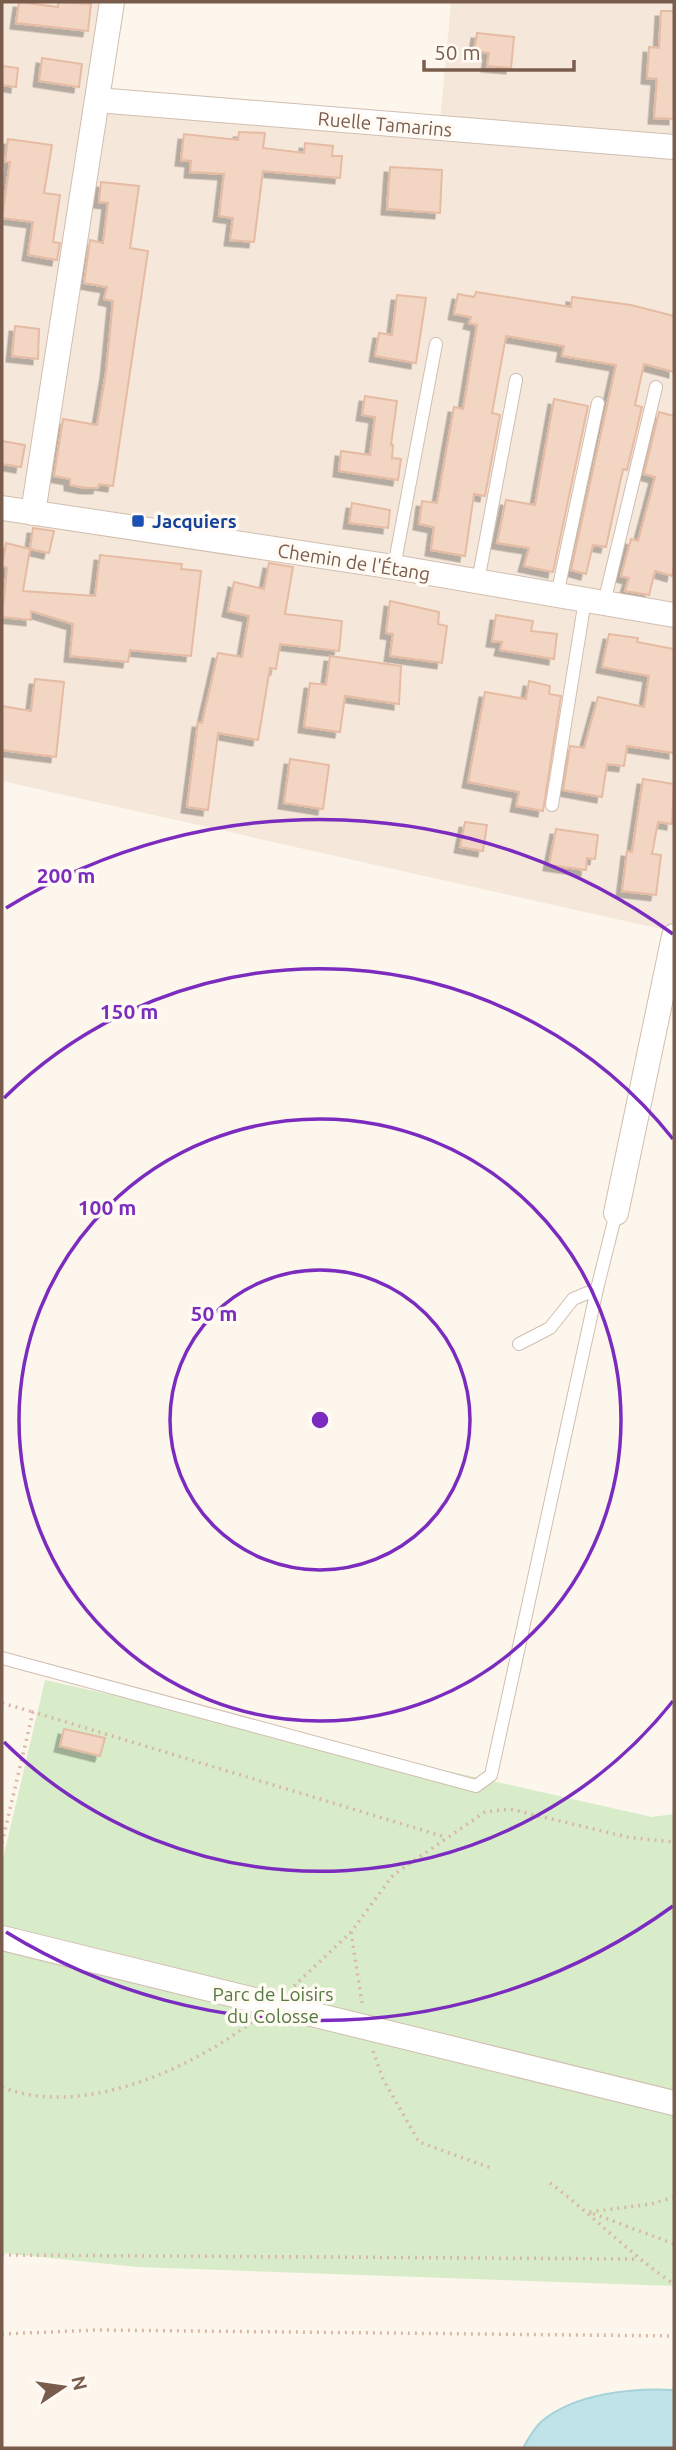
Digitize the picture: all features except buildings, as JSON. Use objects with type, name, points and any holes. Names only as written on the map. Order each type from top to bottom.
[{"type":"street","points":[[33,513],[112,2]]},
{"type":"street","name":"Ruelle Tamarins","points":[[97,100],[674,147]]},
{"type":"street","name":"Chemin de l'Étang","points":[[2,508],[394,567],[674,615]]},
{"type":"street","points":[[616,1213],[674,936]]},
{"type":"street","points":[[2,1938],[674,2103]]},
{"type":"lane","points":[[394,567],[436,344]]},
{"type":"lane","points":[[478,582],[516,380]]},
{"type":"lane","points":[[552,805],[594,601],[656,387]]},
{"type":"lane","points":[[557,595],[598,403]]},
{"type":"lane","points":[[2,1658],[477,1786],[491,1775],[616,1213]]},
{"type":"lane","points":[[519,1344],[551,1328],[573,1299],[597,1289]]},
{"type":"path","points":[[2,1703],[445,1837]]},
{"type":"path","points":[[2,1843],[33,1712]]},
{"type":"path","points":[[2,2087],[16,2093],[64,2097],[137,2085],[234,2036],[274,2005],[351,1932],[393,1875],[485,1812],[510,1809],[627,1837],[674,1842]]},
{"type":"path","points":[[351,1932],[366,2027],[383,2079],[419,2142],[494,2169]]},
{"type":"path","points":[[550,2183],[589,2211],[637,2259],[674,2284]]},
{"type":"path","points":[[589,2211],[651,2204],[674,2197]]},
{"type":"path","points":[[589,2211],[674,2244]]},
{"type":"path","points":[[2,2255],[637,2259]]},
{"type":"path","points":[[2,2334],[97,2330],[674,2336]]},
{"type":"shaded area","points":[[2,2],[118,2],[106,91],[440,121],[451,2],[674,2],[674,932],[2,781]]},
{"type":"green space","name":"Parc de Loisirs du Colosse","points":[[45,1680],[652,1817],[674,1814],[674,2286],[137,2267],[2,2253],[2,1863]]},
{"type":"water","points":[[674,2390],[674,2448],[523,2448],[542,2421],[571,2404],[605,2394]]},
{"type":"place","name":"Jacquiers","points":[[138,521]]}]
